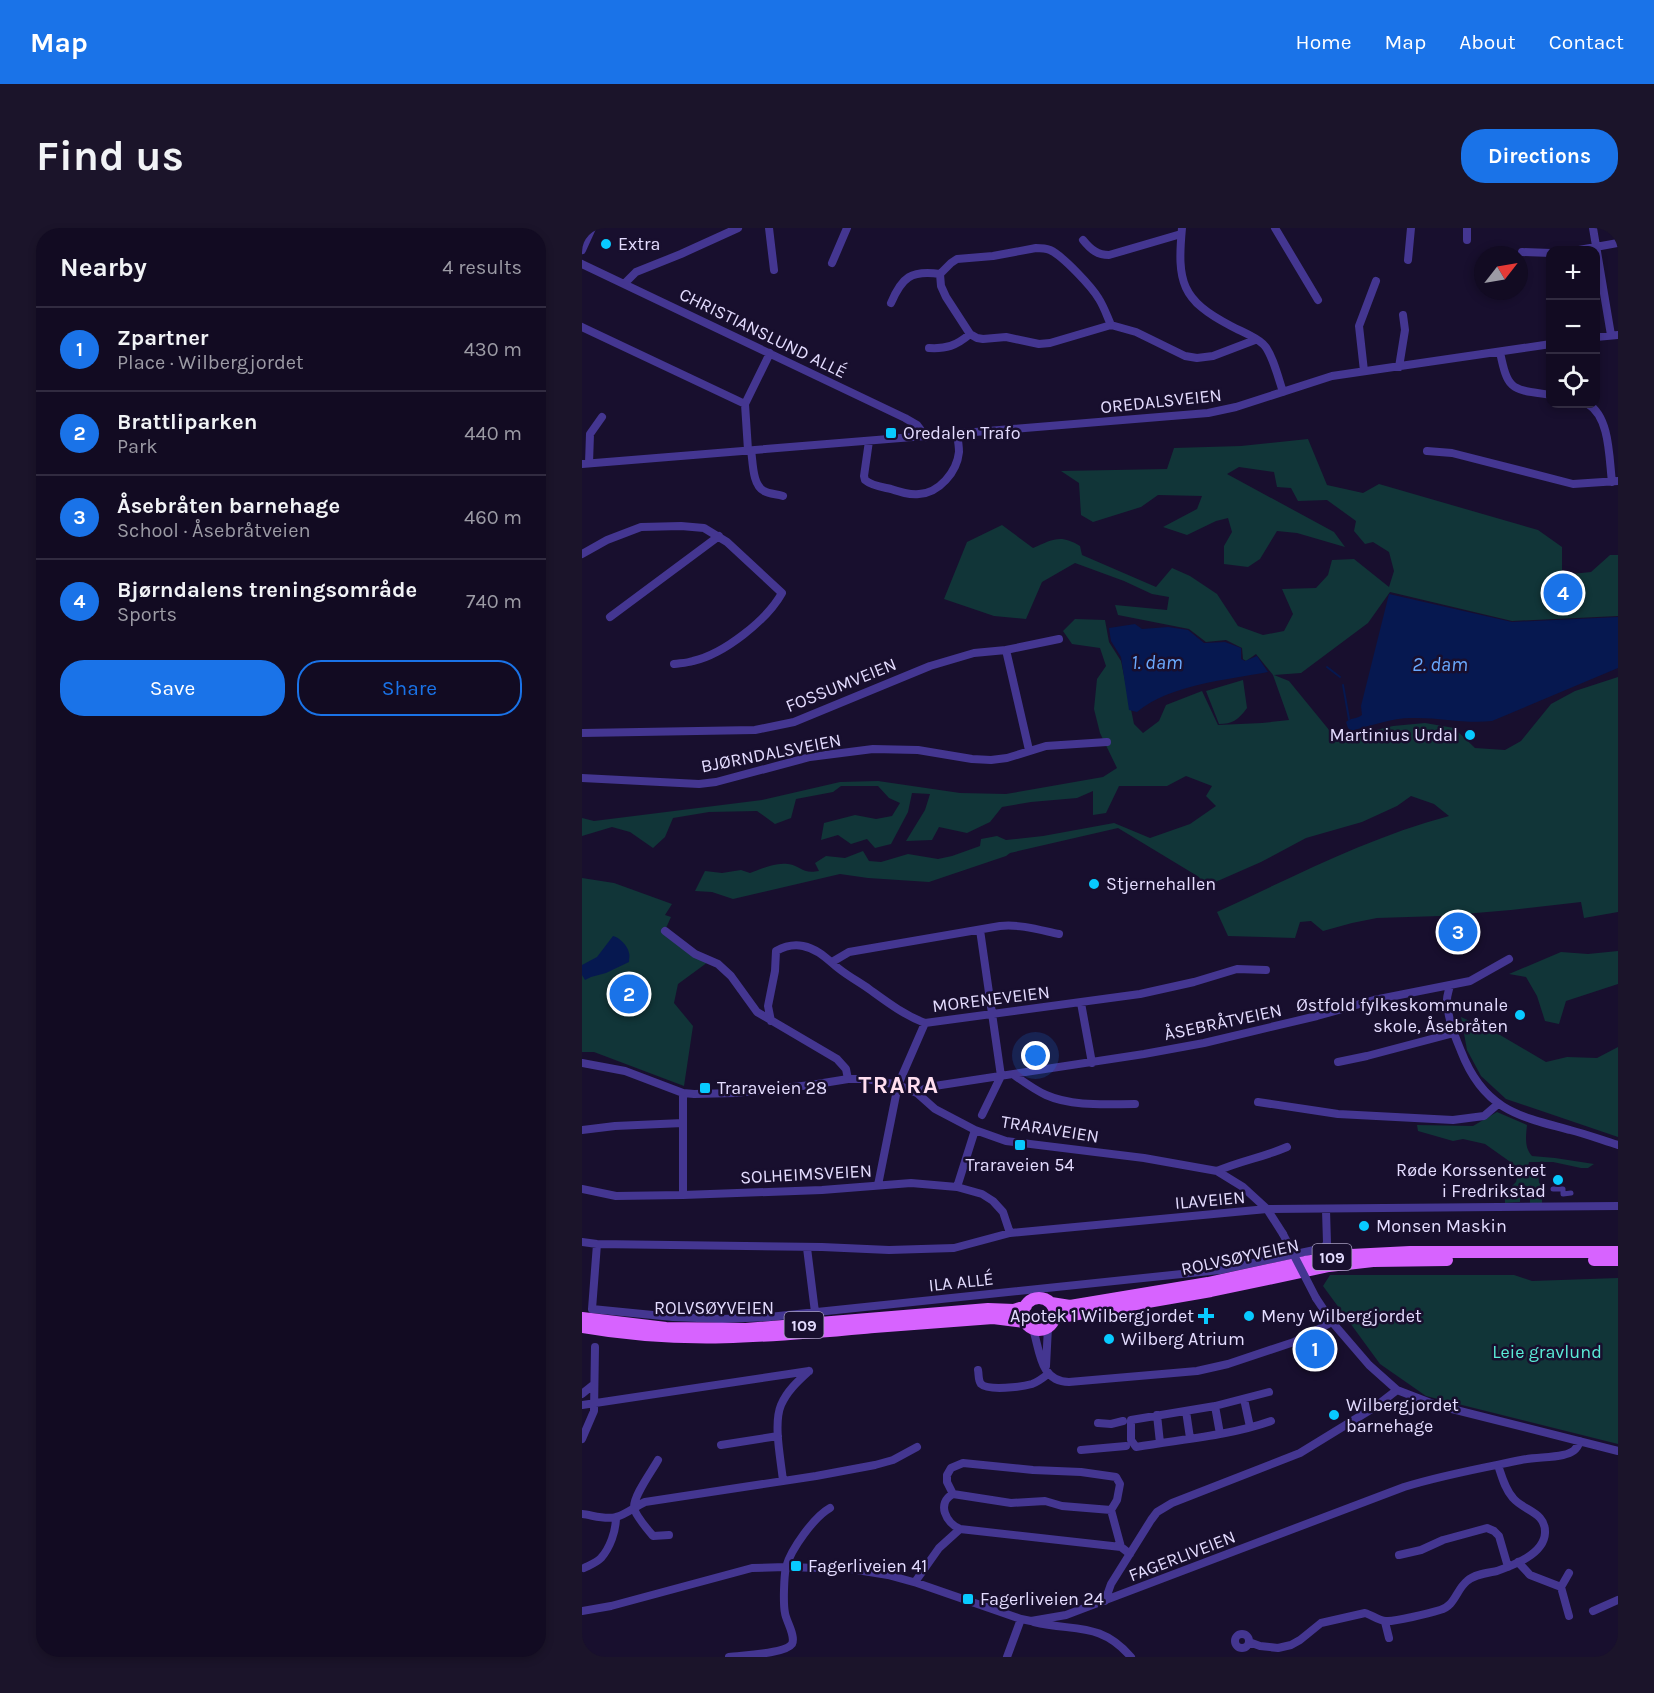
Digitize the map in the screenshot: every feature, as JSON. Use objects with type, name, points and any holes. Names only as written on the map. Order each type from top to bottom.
[{"type":"main road","name":"ROLVSØYVEIEN","points":[[1051,1303],[1070,1306],[1208,1283],[1305,1262],[1351,1255],[1422,1252],[1618,1252]]},
{"type":"main road","name":"ROLVSØYVEIEN","points":[[1052,1323],[1308,1270],[1353,1263],[1618,1260]]},
{"type":"main road","name":"109","points":[[1026,1306],[1035,1299],[1051,1303]]},
{"type":"main road","points":[[1051,1303],[1054,1310],[1052,1323]]},
{"type":"main road","name":"ROLVSØYVEIEN","points":[[582,1318],[666,1328],[746,1329],[988,1309],[1014,1310],[1026,1306]]},
{"type":"main road","points":[[1026,1306],[1023,1314],[1029,1325]]},
{"type":"main road","name":"ROLVSØYVEIEN","points":[[582,1327],[662,1337],[705,1338],[797,1335],[993,1318],[1029,1325]]},
{"type":"main road","name":"109","points":[[1029,1325],[1041,1330],[1052,1323]]},
{"type":"street","points":[[582,250],[592,228]]},
{"type":"street","points":[[624,284],[636,272],[738,228]]},
{"type":"street","points":[[769,228],[774,270]]},
{"type":"street","points":[[832,263],[847,228]]},
{"type":"street","points":[[1275,228],[1318,300]]},
{"type":"street","points":[[1408,260],[1411,228]]},
{"type":"street","points":[[1467,228],[1467,240]]},
{"type":"street","points":[[1593,228],[1595,246]]},
{"type":"street","points":[[1083,240],[1089,248],[1101,255],[1109,255],[1182,231],[1181,271],[1183,283],[1188,292],[1210,316],[1263,344],[1283,392]]},
{"type":"street","points":[[1600,246],[1618,243]]},
{"type":"street","points":[[891,303],[902,282],[909,276],[918,273],[940,274],[957,259],[993,256],[1036,248],[1049,250],[1063,259],[1098,297],[1111,325]]},
{"type":"street","points":[[1528,252],[1546,253]]},
{"type":"street","name":"CHRISTIANSLUND ALLÉ","points":[[582,264],[911,422],[922,430],[926,437]]},
{"type":"street","points":[[1600,269],[1615,335],[1600,337]]},
{"type":"street","points":[[940,274],[941,286],[946,297],[970,334],[983,339],[1006,337],[1039,344],[1050,343],[1111,325],[1136,332],[1185,356],[1197,358],[1213,356],[1255,340]]},
{"type":"street","points":[[1364,371],[1359,326],[1376,281]]},
{"type":"street","points":[[1399,367],[1406,330],[1403,315]]},
{"type":"street","points":[[582,327],[745,405]]},
{"type":"street","points":[[928,348],[947,348],[956,345],[970,334]]},
{"type":"street","name":"OREDALSVEIEN","points":[[602,417],[590,434],[585,464],[1209,413],[1236,407],[1332,376],[1546,345]]},
{"type":"street","points":[[1500,352],[1504,373],[1512,386],[1519,390],[1546,394]]},
{"type":"street","points":[[770,353],[745,405],[756,479],[764,491],[783,496]]},
{"type":"street","points":[[1427,451],[1452,453],[1573,483],[1615,481],[1606,430],[1594,408]]},
{"type":"street","points":[[869,441],[865,480],[872,484],[916,494],[937,488],[953,468],[958,459],[957,434]]},
{"type":"street","points":[[582,554],[607,540],[641,527],[704,528],[727,542],[782,593],[763,618],[718,651],[695,661],[674,664]]},
{"type":"street","points":[[610,616],[719,536]]},
{"type":"street","name":"FOSSUMVEIEN","points":[[582,733],[755,730],[775,727],[794,722],[930,666],[974,653],[1006,650],[1059,639]]},
{"type":"street","points":[[1006,650],[1029,750]]},
{"type":"street","name":"BJØRNDALSVEIEN","points":[[582,778],[699,784],[716,782],[810,757],[873,749],[918,750],[991,760],[1055,745],[1107,742]]},
{"type":"street","points":[[832,962],[849,952],[1011,925],[1059,934]]},
{"type":"street","points":[[980,930],[1000,1076],[982,1115]]},
{"type":"street","points":[[665,931],[695,954],[718,964],[757,1012],[837,1059],[846,1068],[848,1079]]},
{"type":"street","name":"MORENEVEIEN","points":[[771,1021],[768,1006],[775,971],[776,951],[785,946],[802,946],[822,953],[891,1006],[925,1023],[1140,994],[1194,982],[1237,969],[1266,970]]},
{"type":"street","name":"ÅSEBRÅTVEIEN","points":[[917,1093],[936,1086],[1092,1063],[1204,1043],[1374,1000],[1470,981],[1509,959]]},
{"type":"street","points":[[1450,985],[1447,1002],[1454,1033],[1464,1060],[1475,1080],[1498,1104],[1529,1119],[1618,1145]]},
{"type":"street","points":[[1081,1003],[1092,1063]]},
{"type":"street","points":[[878,1185],[898,1085],[925,1023]]},
{"type":"street","points":[[1338,1062],[1454,1033]]},
{"type":"street","name":"TRARAVEIEN","points":[[582,1063],[625,1071],[683,1093],[736,1094],[867,1078],[898,1085],[917,1093],[935,1109],[975,1130],[1006,1141],[1144,1158],[1217,1171],[1243,1187],[1268,1209],[1316,1298],[1332,1322],[1369,1365],[1397,1390]]},
{"type":"street","points":[[1014,1075],[1048,1095],[1060,1099],[1083,1103],[1136,1104]]},
{"type":"street","points":[[926,1100],[936,1086]]},
{"type":"street","points":[[683,1093],[683,1195]]},
{"type":"street","points":[[1258,1102],[1338,1114],[1453,1120],[1484,1116],[1498,1104]]},
{"type":"street","points":[[582,1130],[683,1123]]},
{"type":"street","points":[[957,1187],[975,1130]]},
{"type":"street","points":[[1217,1171],[1287,1147]]},
{"type":"street","name":"SOLHEIMSVEIEN","points":[[582,1189],[616,1196],[822,1190],[911,1184],[957,1187],[982,1194],[993,1201],[1003,1212],[1010,1233]]},
{"type":"street","points":[[1552,1190],[1563,1189],[1563,1194],[1571,1193]]},
{"type":"street","name":"ILAVEIEN","points":[[582,1242],[889,1250],[954,1248],[1010,1233],[1268,1209],[1618,1206]]},
{"type":"street","name":"ILA ALLÉ","points":[[597,1244],[592,1309],[673,1317],[722,1319],[769,1317],[1220,1270],[1324,1248],[1327,1243],[1326,1210]]},
{"type":"street","points":[[807,1248],[815,1312]]},
{"type":"street","points":[[1029,1325],[1047,1371],[1054,1380],[1069,1382],[1197,1371],[1228,1364],[1294,1342],[1332,1322]]},
{"type":"street","points":[[978,1370],[979,1381],[983,1386],[990,1388],[1033,1384],[1040,1381],[1047,1371],[1052,1323]]},
{"type":"street","points":[[582,1439],[594,1411],[595,1347]]},
{"type":"street","points":[[582,1405],[808,1371],[786,1396],[780,1407],[778,1436],[783,1481]]},
{"type":"street","points":[[582,1394],[594,1385]]},
{"type":"street","points":[[1105,1601],[1111,1584],[1154,1515],[1166,1506],[1300,1453],[1375,1407],[1397,1390],[1436,1405],[1618,1451]]},
{"type":"street","points":[[1269,1392],[1215,1406],[1131,1420],[1131,1440],[1136,1448],[1190,1438],[1203,1438],[1272,1421]]},
{"type":"street","points":[[1244,1399],[1250,1427]]},
{"type":"street","points":[[1215,1406],[1220,1434]]},
{"type":"street","points":[[1186,1411],[1190,1438]]},
{"type":"street","points":[[1157,1415],[1160,1443]]},
{"type":"street","points":[[1098,1423],[1111,1424],[1123,1421]]},
{"type":"street","points":[[721,1445],[778,1436]]},
{"type":"street","name":"FAGERLIVEIEN","points":[[582,1611],[611,1606],[752,1568],[786,1567],[850,1569],[888,1575],[1031,1621],[1066,1615],[1105,1601],[1404,1487],[1449,1474],[1524,1459],[1563,1455],[1574,1451],[1580,1441]]},
{"type":"street","points":[[1081,1450],[1126,1446]]},
{"type":"street","points":[[582,1514],[616,1517],[645,1502],[875,1465],[892,1460],[917,1447]]},
{"type":"street","points":[[658,1460],[636,1496],[634,1506],[653,1536],[669,1535]]},
{"type":"street","points":[[953,1494],[946,1482],[947,1475],[951,1468],[963,1463],[1114,1476],[1118,1478],[1120,1484],[1111,1510],[1121,1547]]},
{"type":"street","points":[[1249,1642],[1278,1648],[1300,1640],[1321,1623],[1365,1613],[1385,1622],[1445,1608],[1452,1603],[1468,1580],[1508,1567],[1534,1552],[1542,1544],[1545,1527],[1538,1514],[1515,1500],[1509,1493],[1498,1465]]},
{"type":"street","points":[[1111,1510],[1074,1507],[1040,1500],[1011,1503],[953,1494],[946,1499],[944,1509],[953,1525],[960,1529],[1121,1547],[1130,1554]]},
{"type":"street","points":[[729,1657],[776,1651],[791,1644],[793,1638],[784,1608],[786,1567],[807,1530],[830,1508]]},
{"type":"street","points":[[584,1568],[598,1561],[603,1555],[616,1526],[616,1517]]},
{"type":"street","points":[[1399,1555],[1486,1528],[1494,1531],[1498,1536],[1508,1567]]},
{"type":"street","points":[[915,1582],[939,1548],[960,1529]]},
{"type":"street","points":[[1518,1562],[1530,1575],[1561,1587]]},
{"type":"street","points":[[1569,1573],[1561,1587],[1569,1616]]},
{"type":"street","points":[[1593,1611],[1618,1600]]},
{"type":"street","points":[[1007,1657],[1021,1619]]},
{"type":"street","points":[[1031,1621],[1098,1632],[1115,1642],[1131,1657]]},
{"type":"street","points":[[1385,1622],[1389,1638]]},
{"type":"green space","points":[[1308,439],[1327,485],[1363,493],[1379,484],[1538,530],[1562,547],[1562,575],[1591,572],[1610,555],[1618,555],[1618,616],[1512,621],[1390,592],[1368,623],[1301,673],[1274,675],[1289,681],[1334,736],[1355,735],[1393,726],[1425,723],[1454,728],[1475,748],[1505,750],[1521,741],[1551,704],[1575,691],[1618,677],[1618,912],[1584,918],[1581,902],[1440,916],[1377,918],[1323,931],[1311,921],[1300,922],[1295,938],[1228,936],[1217,912],[1389,835],[1449,816],[1434,804],[1411,796],[1397,806],[1362,822],[1306,838],[1261,862],[1204,887],[1199,877],[1118,828],[1010,853],[929,882],[840,874],[733,899],[712,892],[695,891],[705,871],[722,873],[741,870],[750,873],[768,866],[783,864],[793,865],[805,871],[819,871],[815,863],[826,856],[845,858],[863,851],[869,861],[881,862],[908,854],[938,859],[980,846],[981,839],[997,836],[1006,840],[1043,836],[1114,823],[1150,838],[1190,824],[1216,806],[1206,796],[1212,786],[1186,776],[1167,786],[1119,786],[1106,813],[1093,815],[1093,791],[1077,798],[1002,807],[990,822],[967,833],[939,827],[932,840],[906,841],[925,810],[930,794],[912,793],[908,812],[891,844],[875,848],[867,839],[851,844],[838,835],[821,840],[824,823],[855,815],[876,819],[892,816],[900,803],[889,798],[878,786],[841,786],[833,792],[796,799],[791,818],[775,824],[757,811],[709,812],[673,818],[665,837],[653,848],[630,832],[612,827],[582,836],[582,818],[594,821],[762,800],[840,782],[878,781],[960,793],[1006,794],[1103,777],[1117,768],[1100,733],[1094,709],[1097,679],[1106,666],[1100,648],[1072,644],[1063,631],[1075,619],[1105,620],[1109,642],[1121,661],[1134,724],[1143,733],[1159,721],[1166,705],[1202,691],[1218,725],[1289,720],[1273,675],[1256,654],[1246,661],[1243,659],[1242,648],[1226,640],[1206,642],[1189,629],[1118,615],[1115,605],[1167,610],[1169,597],[1152,594],[1075,563],[1042,582],[1026,619],[994,616],[944,599],[967,542],[1002,525],[1033,548],[1057,539],[1073,542],[1080,546],[1082,555],[1156,587],[1172,568],[1190,576],[1217,594],[1238,626],[1263,635],[1284,631],[1293,614],[1282,589],[1316,588],[1328,575],[1332,560],[1354,559],[1389,587],[1394,571],[1389,552],[1373,542],[1365,544],[1354,531],[1356,521],[1327,500],[1298,501],[1291,488],[1277,487],[1274,472],[1239,467],[1227,474],[1334,532],[1345,547],[1297,533],[1277,531],[1260,559],[1248,567],[1224,564],[1224,546],[1232,532],[1228,518],[1216,521],[1187,535],[1163,527],[1197,509],[1202,496],[1158,495],[1141,507],[1093,522],[1081,515],[1079,483],[1061,471],[1167,469],[1174,448],[1241,446]]},
{"type":"green space","points":[[1243,680],[1247,708],[1235,720],[1219,724],[1206,691]]},
{"type":"green space","points":[[582,878],[614,883],[672,904],[665,915],[671,917],[666,928],[708,962],[678,984],[674,1003],[693,1026],[684,1086],[594,1052],[582,1052]]},
{"type":"green space","points":[[1618,951],[1618,984],[1566,1001],[1559,1024],[1545,1021],[1537,996],[1526,977],[1509,974],[1561,952],[1588,954]]},
{"type":"green space","points":[[1461,1017],[1500,1035],[1546,1062],[1567,1057],[1597,1058],[1618,1047],[1618,1137],[1506,1099],[1481,1076],[1467,1050]]},
{"type":"green space","points":[[1497,1112],[1527,1125],[1527,1145],[1532,1156],[1594,1164],[1588,1168],[1581,1168],[1553,1162],[1529,1162],[1530,1172],[1538,1172],[1539,1183],[1542,1185],[1542,1204],[1530,1203],[1530,1194],[1524,1191],[1520,1193],[1520,1202],[1505,1203],[1505,1193],[1516,1182],[1518,1174],[1509,1161],[1485,1144],[1463,1139],[1453,1141],[1418,1131],[1417,1125],[1473,1126]]},
{"type":"green space","name":"Leie gravlund","points":[[1330,1275],[1514,1275],[1532,1281],[1618,1278],[1618,1444],[1426,1396],[1380,1364],[1323,1286]]},
{"type":"water","name":"2. dam","points":[[1389,594],[1512,622],[1618,617],[1618,668],[1492,721],[1404,718],[1351,731],[1346,722],[1362,715],[1361,706]]},
{"type":"water","name":"1. dam","points":[[1135,624],[1142,629],[1168,627],[1188,630],[1204,643],[1225,642],[1241,648],[1241,659],[1245,661],[1257,656],[1268,672],[1200,684],[1166,695],[1137,712],[1129,710],[1121,657],[1111,641],[1109,628]]},
{"type":"water","points":[[613,936],[627,948],[629,962],[585,980],[582,975],[582,965],[597,957]]},
{"type":"waterway","points":[[1327,667],[1340,677]]},
{"type":"waterway","points":[[1343,685],[1349,719]]},
{"type":"place","name":"Extra","points":[[606,244]]},
{"type":"place","name":"Oredalen Trafo","points":[[891,433]]},
{"type":"place","name":"Bjørndalens treningsområde","points":[[1563,593]]},
{"type":"place","name":"Martinius Urdal","points":[[1470,735]]},
{"type":"place","name":"Stjernehallen","points":[[1094,884]]},
{"type":"place","name":"Åsebråten barnehage","points":[[1458,932]]},
{"type":"place","name":"Brattliparken","points":[[629,994]]},
{"type":"place","name":"Østfold fylkeskommunale skole, Åsebråten","points":[[1520,1015]]},
{"type":"place","name":"Traraveien 28","points":[[705,1088]]},
{"type":"place","name":"Traraveien 54","points":[[1020,1145]]},
{"type":"place","name":"Røde Korssenteret i Fredrikstad","points":[[1558,1180]]},
{"type":"place","name":"Monsen Maskin","points":[[1364,1226]]},
{"type":"place","name":"Apotek 1 Wilbergjordet","points":[[1206,1316]]},
{"type":"place","name":"Meny Wilbergjordet","points":[[1249,1316]]},
{"type":"place","name":"Wilberg Atrium","points":[[1109,1339]]},
{"type":"place","name":"Zpartner","points":[[1315,1349]]},
{"type":"place","name":"Wilbergjordet barnehage","points":[[1334,1415]]},
{"type":"place","name":"Fagerliveien 41","points":[[796,1566]]},
{"type":"place","name":"Fagerliveien 24","points":[[968,1599]]},
{"type":"district","name":"TRARA","points":[[899,1085]]}]
